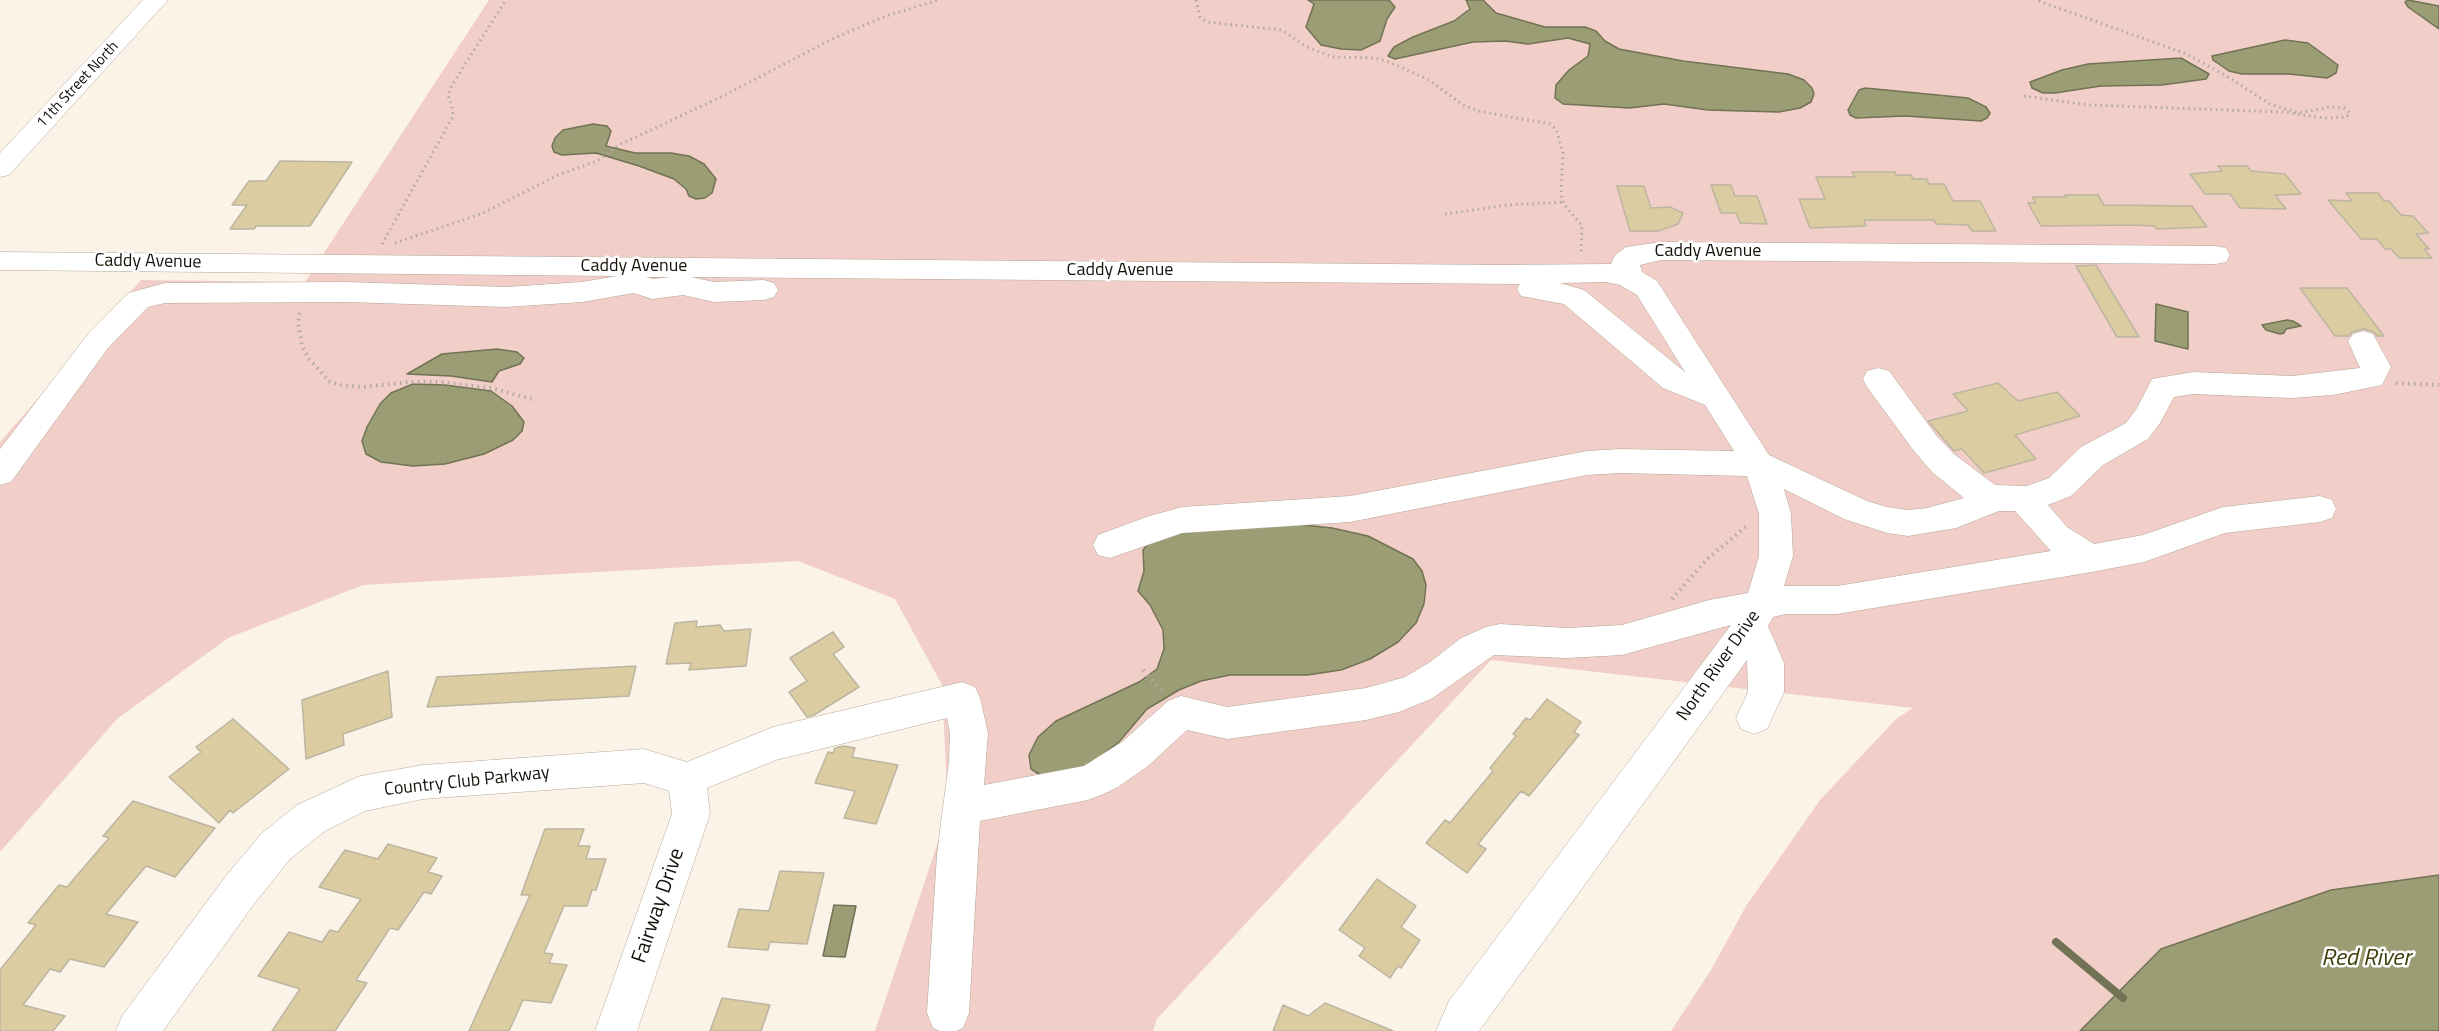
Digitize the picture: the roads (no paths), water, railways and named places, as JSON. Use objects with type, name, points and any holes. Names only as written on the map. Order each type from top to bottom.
[{"type":"street","name":"11th Street North","points":[[0,169],[156,0]]},
{"type":"street","name":"Caddy Avenue","points":[[0,261],[1488,274],[1606,272],[1629,278],[1625,262],[1635,254],[1661,251],[2216,255]]},
{"type":"street","points":[[506,297],[525,267]]},
{"type":"street","name":"North River Drive","points":[[1457,1031],[1464,1016],[1756,615],[1776,556],[1774,509],[1758,464],[1718,397],[1647,288],[1629,278]]},
{"type":"street","points":[[0,473],[91,350],[138,300],[165,293],[346,292],[506,297],[582,292],[635,283],[652,289],[683,285],[714,292],[764,291]]},
{"type":"street","points":[[1440,298],[1446,290],[1459,288],[1526,288],[1568,294],[1674,380],[1718,397]]},
{"type":"street","points":[[1878,380],[1943,463],[1966,482],[1991,498],[2024,499],[2049,493],[2060,487],[2092,456],[2137,430],[2149,416],[2163,387],[2193,383],[2292,387],[2362,380],[2371,377],[2376,367],[2363,341]]},
{"type":"street","points":[[1110,545],[1158,526],[1182,520],[1350,509],[1587,463],[1619,461],[1758,464],[1769,467],[1856,510],[1887,520],[1908,523],[1927,522],[1956,515],[1985,504],[1991,498]]},
{"type":"street","points":[[2024,499],[2055,536],[2071,548],[2092,558]]},
{"type":"street","points":[[963,807],[1088,783],[1105,775],[1135,754],[1181,712],[1227,723],[1366,704],[1399,696],[1443,673],[1486,642],[1515,639],[1567,643],[1622,640],[1709,615],[1756,615],[1786,600],[1837,600],[2092,558],[2144,548],[2223,520],[2320,509]]},
{"type":"street","points":[[1754,718],[1766,692],[1766,663],[1756,615]]},
{"type":"street","points":[[687,779],[773,744],[962,698],[969,733],[953,902],[948,1013]]},
{"type":"street","name":"Country Club Parkway","points":[[137,1031],[240,890],[276,846],[311,818],[360,794],[423,782],[644,766],[687,779]]},
{"type":"street","name":"Fairway Drive","points":[[616,1031],[692,814],[687,779]]},
{"type":"water","points":[[1308,0],[1389,0],[1395,7],[1387,19],[1380,41],[1361,50],[1341,49],[1321,45],[1306,27],[1314,4]]},
{"type":"water","points":[[1466,0],[1483,0],[1496,13],[1545,27],[1585,27],[1596,31],[1605,41],[1619,49],[1683,61],[1788,74],[1804,80],[1812,88],[1814,94],[1811,102],[1800,108],[1779,112],[1708,110],[1664,104],[1629,108],[1563,104],[1555,98],[1556,85],[1569,70],[1588,56],[1590,44],[1568,38],[1528,44],[1505,41],[1473,42],[1395,59],[1388,56],[1394,47],[1454,21],[1470,9]]},
{"type":"water","points":[[2408,0],[2439,6],[2439,29],[2408,7],[2405,2]]},
{"type":"water","points":[[2285,40],[2308,43],[2338,65],[2336,73],[2327,78],[2289,74],[2242,74],[2229,71],[2213,60],[2212,56]]},
{"type":"water","points":[[2181,58],[2209,74],[2206,79],[2162,85],[2101,86],[2055,93],[2043,93],[2032,88],[2030,82],[2062,70],[2088,64]]},
{"type":"water","points":[[1865,88],[1968,98],[1986,107],[1990,113],[1981,121],[1905,116],[1856,118],[1850,115],[1848,110],[1859,90]]},
{"type":"water","points":[[593,124],[607,126],[611,131],[606,146],[635,153],[671,153],[689,156],[704,164],[716,179],[712,193],[705,198],[696,199],[689,196],[686,189],[674,179],[639,166],[596,153],[562,155],[554,152],[552,146],[555,138],[563,130]]},
{"type":"water","points":[[2156,304],[2188,312],[2188,349],[2155,341]]},
{"type":"water","points":[[2287,320],[2301,326],[2286,329],[2280,334],[2266,330],[2262,325]]},
{"type":"water","points":[[497,349],[517,352],[524,358],[520,364],[499,371],[492,382],[451,376],[407,374],[442,354]]},
{"type":"water","points":[[413,384],[445,385],[491,391],[512,406],[524,422],[522,431],[513,440],[484,454],[445,464],[413,466],[381,462],[366,454],[362,441],[380,404],[391,393]]},
{"type":"water","points":[[1285,523],[1332,528],[1368,536],[1413,559],[1422,571],[1426,585],[1424,604],[1416,623],[1398,642],[1370,659],[1341,670],[1307,675],[1230,675],[1201,681],[1179,690],[1147,709],[1119,742],[1091,764],[1045,778],[1031,769],[1029,755],[1038,737],[1056,721],[1139,682],[1157,669],[1164,649],[1163,630],[1150,605],[1138,591],[1144,571],[1143,550],[1152,539],[1167,534]]},
{"type":"water","name":"Red River","points":[[2439,875],[2439,1031],[2080,1031],[2161,949],[2331,890]]},
{"type":"water","points":[[834,905],[856,906],[845,957],[823,956]]},
{"type":"waterway","points":[[2056,942],[2123,998]]}]
